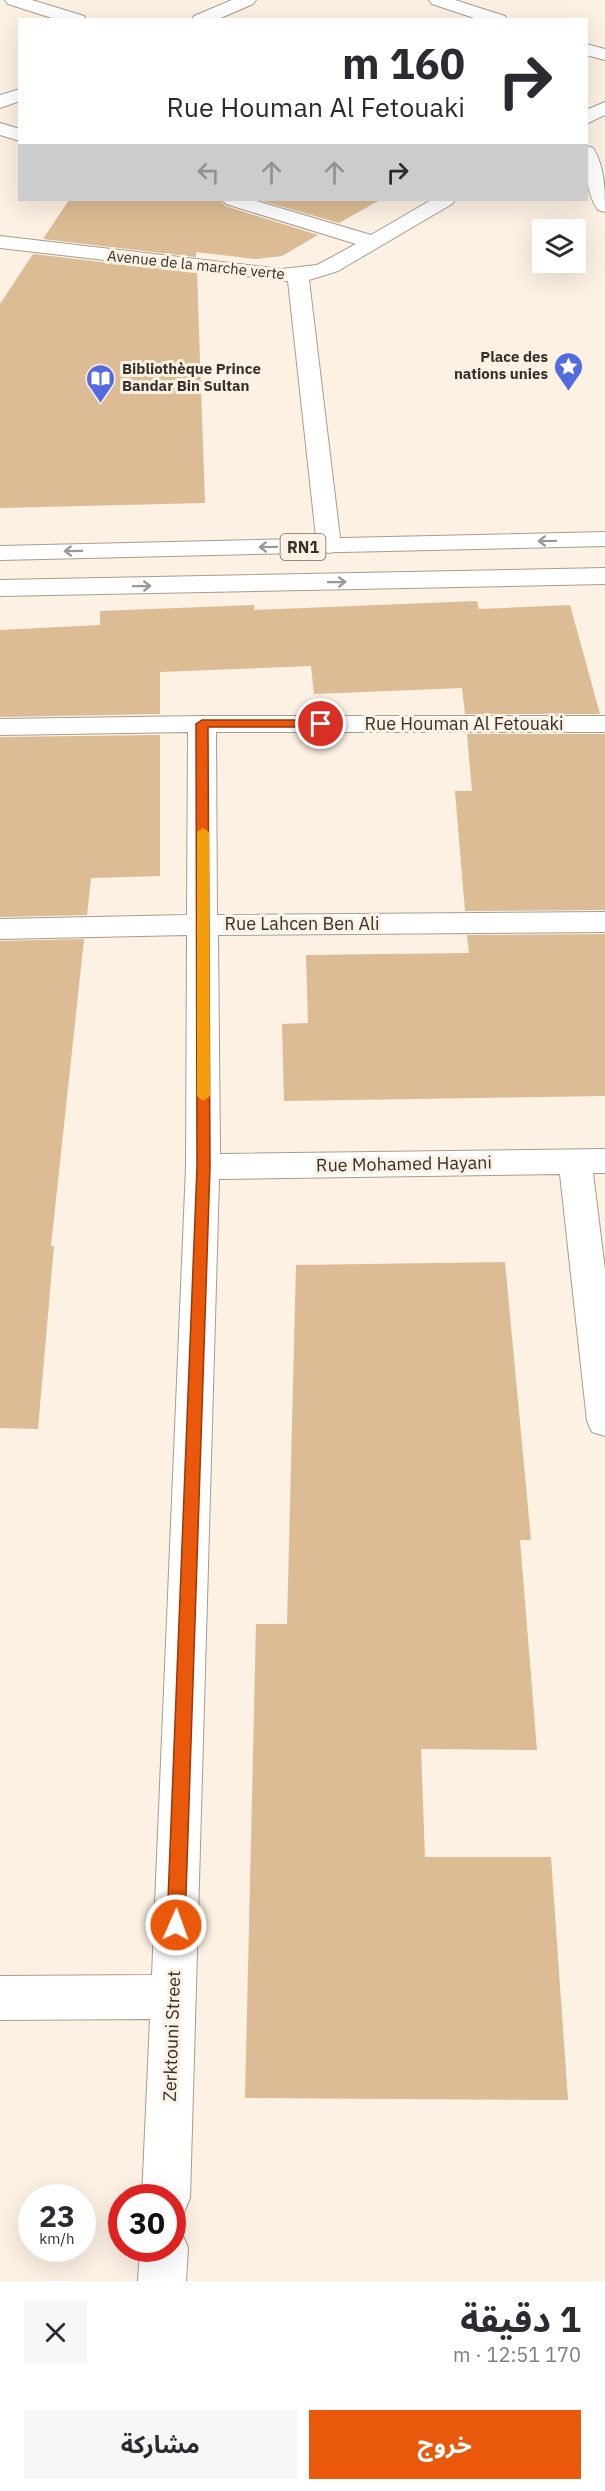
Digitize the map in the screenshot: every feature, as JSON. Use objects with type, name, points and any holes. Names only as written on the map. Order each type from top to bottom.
[{"type":"street","points":[[14,0],[72,18]]},
{"type":"street","points":[[205,18],[247,0]]},
{"type":"street","points":[[438,0],[492,18]]},
{"type":"street","points":[[588,50],[605,55]]},
{"type":"street","points":[[0,102],[18,95]]},
{"type":"street","points":[[588,117],[605,108]]},
{"type":"street","points":[[0,129],[18,134]]},
{"type":"street","points":[[588,151],[605,154]]},
{"type":"street","points":[[588,157],[605,206]]},
{"type":"street","points":[[236,201],[373,242]]},
{"type":"street","name":"Avenue de la marche verte","points":[[0,242],[298,276],[316,273],[331,267],[443,201]]},
{"type":"street","points":[[298,276],[329,546]]},
{"type":"street","name":"RN1","points":[[0,553],[605,539]]},
{"type":"street","name":"RN1","points":[[0,588],[605,576]]},
{"type":"street","name":"Rue Houman Al Fetouaki","points":[[0,727],[202,724],[605,724]]},
{"type":"street","name":"Zerktouni Street","points":[[167,2184],[203,1167],[202,724]]},
{"type":"street","name":"Rue Lahcen Ben Ali","points":[[0,929],[605,922]]},
{"type":"street","points":[[590,1161],[605,1420]]},
{"type":"street","name":"Rue Mohamed Hayani","points":[[203,1167],[590,1161]]},
{"type":"street","points":[[0,1998],[174,1997]]},
{"type":"street","points":[[162,2281],[163,2262]]},
{"type":"building","points":[[68,201],[222,201],[225,206],[318,235],[282,256],[256,259],[196,252],[196,257],[43,239]]},
{"type":"building","points":[[262,201],[378,201],[339,223]]},
{"type":"building","name":"Bibliothèque Prince Bandar Bin Sultan","points":[[33,254],[197,273],[205,503],[0,508],[0,304]]},
{"type":"building","points":[[477,601],[479,609],[570,605],[600,714],[465,714],[462,688],[314,694],[311,666],[160,672],[160,714],[0,717],[0,630],[100,625],[100,611],[254,605],[254,610]]},
{"type":"building","points":[[467,734],[605,734],[605,910],[465,911],[455,791],[472,791]]},
{"type":"building","points":[[160,735],[160,876],[91,878],[87,915],[0,917],[0,737]]},
{"type":"building","points":[[605,934],[605,1096],[284,1101],[282,1024],[308,1023],[306,955],[469,953],[467,935]]},
{"type":"building","points":[[84,939],[51,1246],[54,1246],[38,1429],[0,1428],[0,941]]},
{"type":"building","points":[[505,1262],[531,1540],[520,1540],[537,1750],[421,1749],[425,1857],[551,1857],[568,2100],[245,2098],[256,1624],[287,1624],[296,1265]]},
{"type":"slow traffic","points":[[203,832],[203,1096]]},
{"type":"place","name":"Place des nations unies","points":[[569,392]]},
{"type":"place","name":"Bibliothèque Prince Bandar Bin Sultan","points":[[101,404]]},
{"type":"route","points":[[176,1925],[203,1167],[202,724],[321,724]]}]
